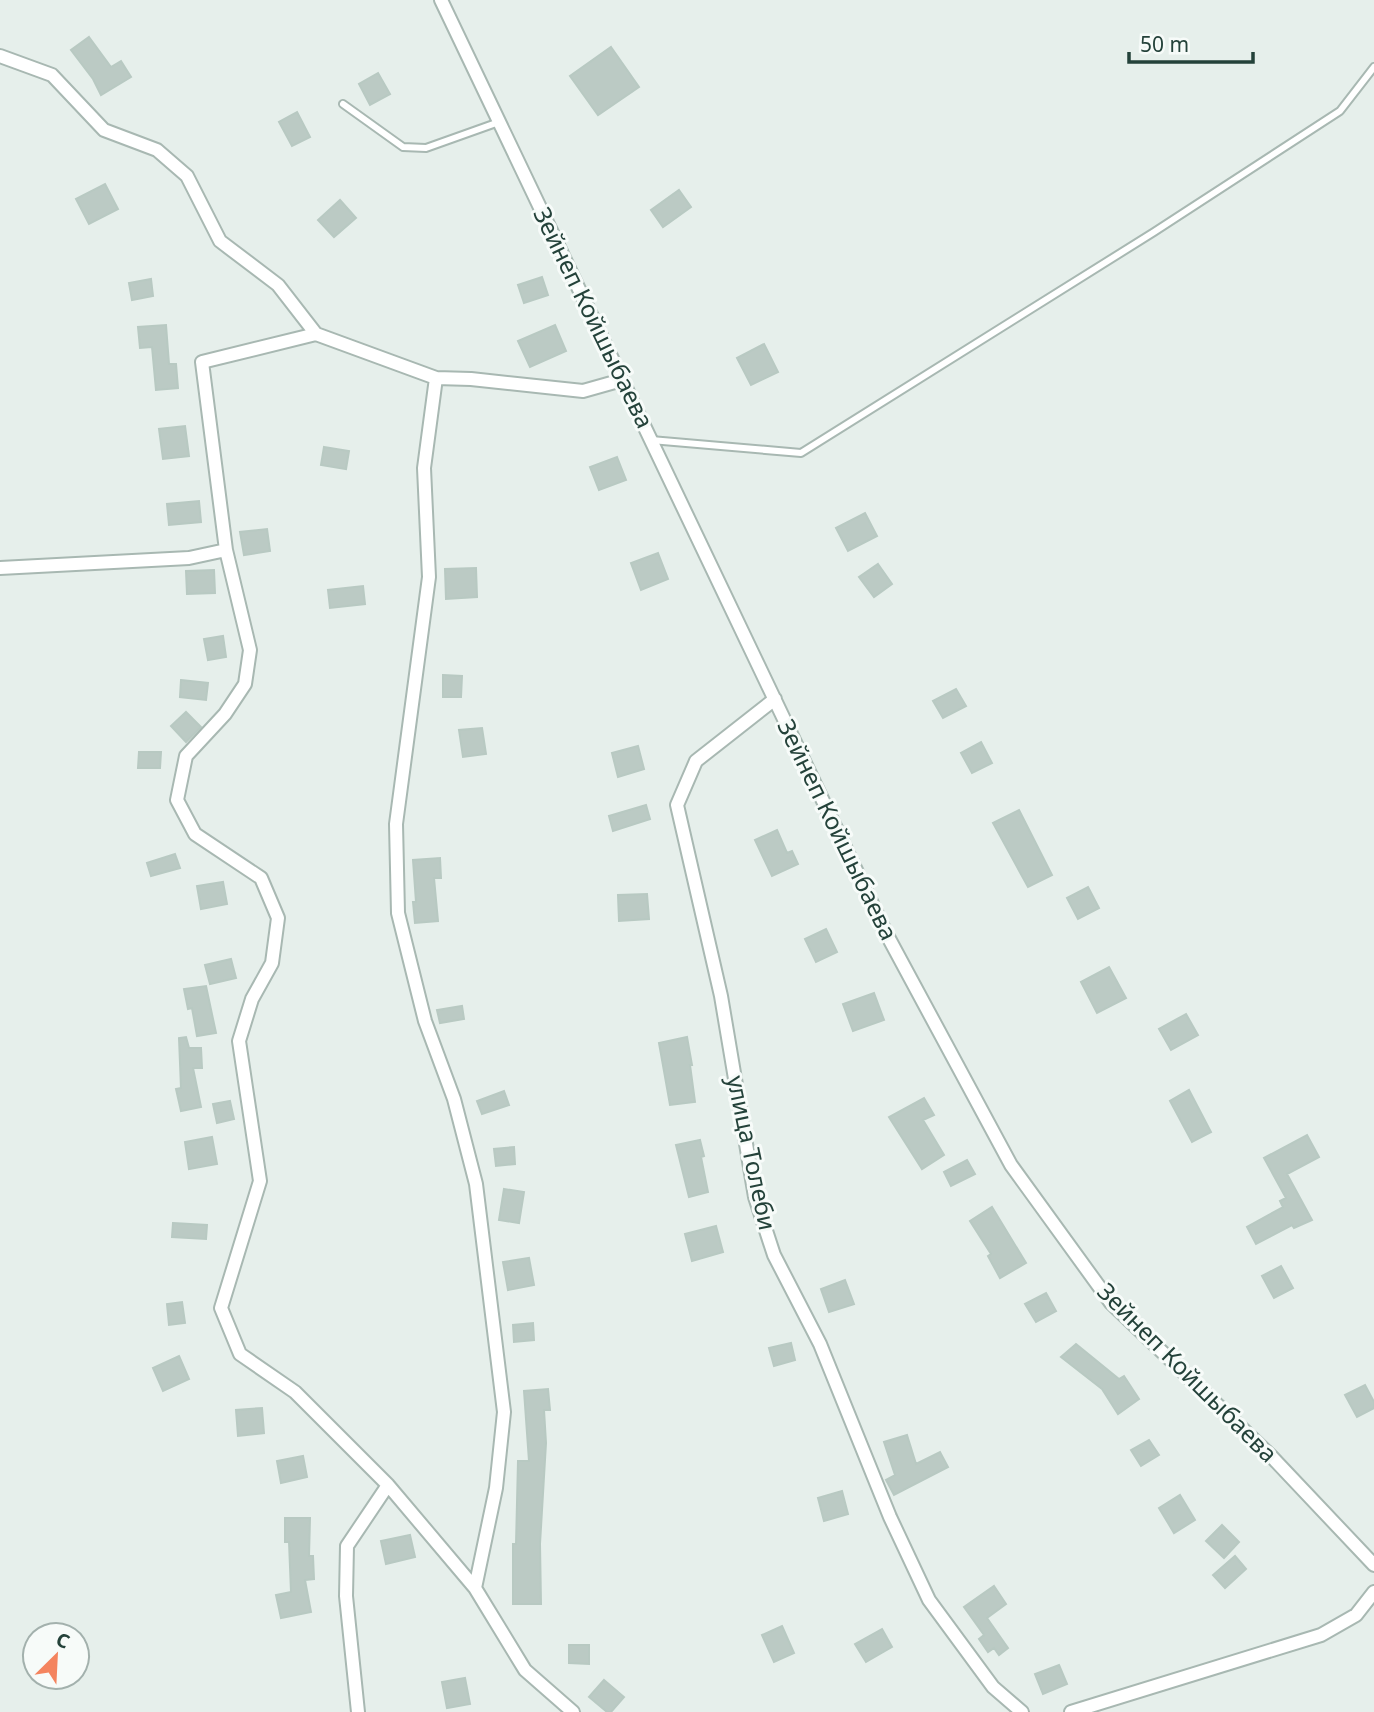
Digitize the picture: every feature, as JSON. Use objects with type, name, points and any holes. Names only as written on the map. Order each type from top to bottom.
[{"type":"street","name":"Зейнеп Койшыбаева","points":[[441,0],[886,933],[1011,1165],[1111,1303],[1271,1456],[1374,1565]]},
{"type":"street","points":[[0,56],[52,75],[104,130],[157,150],[187,176],[220,241],[278,285],[316,334],[436,378],[583,391],[622,380]]},
{"type":"street","points":[[316,334],[202,362],[226,550],[250,650],[245,684],[225,714],[187,757],[177,800],[195,834],[261,878],[278,918],[272,963],[252,999],[239,1041],[260,1181],[221,1308],[240,1354],[295,1392],[388,1485],[475,1588],[525,1670],[573,1712]]},
{"type":"street","points":[[436,378],[424,468],[429,577],[397,824],[398,913],[425,1021],[454,1099],[476,1184],[504,1412],[496,1488],[475,1588]]},
{"type":"street","points":[[0,568],[189,558],[226,550]]},
{"type":"street","name":"улица Толеби","points":[[775,699],[696,761],[677,805],[721,996],[755,1196],[774,1255],[820,1345],[890,1517],[929,1600],[993,1687],[1022,1712]]},
{"type":"street","points":[[358,1712],[346,1596],[347,1546],[388,1485]]},
{"type":"street","points":[[1071,1712],[1321,1635],[1356,1615],[1374,1592]]},
{"type":"lane","points":[[651,440],[801,453],[1154,233],[1340,111],[1374,67]]},
{"type":"lane","points":[[343,104],[403,147],[426,148],[499,122]]},
{"type":"building","points":[[89,37],[111,67],[121,61],[131,77],[101,95],[93,79],[71,50]]},
{"type":"building","points":[[611,47],[639,87],[598,115],[570,76]]},
{"type":"building","points":[[378,73],[390,94],[370,105],[359,84]]},
{"type":"building","points":[[297,112],[310,137],[292,146],[279,122]]},
{"type":"building","points":[[105,184],[118,209],[89,224],[76,199]]},
{"type":"building","points":[[679,190],[691,207],[663,227],[651,210]]},
{"type":"building","points":[[340,200],[356,218],[334,237],[318,220]]},
{"type":"building","points":[[542,277],[548,295],[524,303],[518,285]]},
{"type":"building","points":[[151,279],[153,296],[132,300],[129,283]]},
{"type":"building","points":[[166,325],[169,364],[176,364],[178,388],[156,390],[152,347],[140,348],[138,327]]},
{"type":"building","points":[[555,325],[566,351],[530,367],[518,341]]},
{"type":"building","points":[[764,344],[778,372],[751,385],[737,358]]},
{"type":"building","points":[[185,426],[189,456],[163,459],[159,429]]},
{"type":"building","points":[[324,447],[349,451],[346,469],[321,465]]},
{"type":"building","points":[[617,457],[626,480],[599,490],[590,467]]},
{"type":"building","points":[[199,501],[201,522],[169,525],[167,504]]},
{"type":"building","points":[[865,513],[877,536],[848,551],[836,528]]},
{"type":"building","points":[[267,529],[270,551],[244,555],[240,532]]},
{"type":"building","points":[[658,553],[668,579],[641,590],[631,563]]},
{"type":"building","points":[[878,564],[892,584],[874,597],[859,577]]},
{"type":"building","points":[[476,568],[477,597],[446,599],[445,569]]},
{"type":"building","points":[[214,570],[215,593],[187,594],[186,571]]},
{"type":"building","points":[[363,586],[365,604],[330,608],[328,590]]},
{"type":"building","points":[[223,636],[226,657],[208,660],[204,639]]},
{"type":"building","points":[[443,675],[462,676],[461,697],[443,697]]},
{"type":"building","points":[[181,680],[208,683],[206,700],[180,697]]},
{"type":"building","points":[[956,689],[966,706],[943,718],[933,701]]},
{"type":"building","points":[[186,712],[201,727],[186,742],[171,726]]},
{"type":"building","points":[[482,728],[486,754],[463,757],[459,730]]},
{"type":"building","points":[[981,742],[992,763],[972,773],[961,753]]},
{"type":"building","points":[[638,746],[644,769],[618,777],[612,753]]},
{"type":"building","points":[[139,752],[161,752],[160,768],[138,768]]},
{"type":"building","points":[[646,805],[650,819],[613,831],[609,816]]},
{"type":"building","points":[[1019,810],[1052,875],[1028,887],[993,823]]},
{"type":"building","points":[[777,830],[787,853],[792,851],[798,864],[772,876],[755,840]]},
{"type":"building","points":[[175,854],[180,868],[151,876],[147,863]]},
{"type":"building","points":[[440,858],[441,878],[434,878],[438,921],[415,923],[413,860]]},
{"type":"building","points":[[223,882],[227,904],[201,909],[197,886]]},
{"type":"building","points":[[1088,887],[1099,908],[1078,919],[1067,898]]},
{"type":"building","points":[[647,894],[649,919],[619,921],[618,895]]},
{"type":"building","points":[[826,929],[837,952],[816,962],[805,939]]},
{"type":"building","points":[[231,959],[236,978],[210,984],[205,965]]},
{"type":"building","points":[[1109,967],[1126,998],[1097,1013],[1081,982]]},
{"type":"building","points":[[206,986],[216,1033],[197,1036],[192,1008],[188,1009],[184,989]]},
{"type":"building","points":[[874,993],[884,1020],[853,1031],[843,1004]]},
{"type":"building","points":[[462,1006],[464,1019],[440,1023],[437,1010]]},
{"type":"building","points":[[1186,1014],[1198,1035],[1171,1050],[1159,1029]]},
{"type":"building","points":[[186,1037],[189,1048],[201,1048],[202,1068],[193,1068],[201,1107],[181,1111],[176,1089],[181,1088],[179,1038]]},
{"type":"building","points":[[687,1037],[695,1102],[670,1105],[659,1043]]},
{"type":"building","points":[[1189,1090],[1211,1132],[1192,1142],[1170,1101]]},
{"type":"building","points":[[504,1091],[509,1105],[482,1114],[477,1101]]},
{"type":"building","points":[[924,1098],[934,1115],[923,1120],[944,1155],[922,1169],[889,1117]]},
{"type":"building","points":[[230,1101],[234,1119],[217,1123],[213,1104]]},
{"type":"building","points":[[1307,1135],[1319,1157],[1287,1174],[1312,1220],[1294,1228],[1292,1225],[1256,1244],[1247,1227],[1283,1207],[1280,1201],[1286,1198],[1264,1158]]},
{"type":"building","points":[[212,1137],[217,1164],[189,1169],[185,1142]]},
{"type":"building","points":[[700,1140],[708,1192],[689,1197],[676,1145]]},
{"type":"building","points":[[514,1147],[515,1164],[496,1166],[494,1149]]},
{"type":"building","points":[[967,1160],[975,1174],[951,1186],[944,1172]]},
{"type":"building","points":[[504,1189],[524,1192],[519,1223],[499,1220]]},
{"type":"building","points":[[992,1207],[1026,1263],[1000,1278],[988,1256],[991,1254],[970,1221]]},
{"type":"building","points":[[173,1223],[207,1225],[206,1239],[172,1237]]},
{"type":"building","points":[[716,1226],[723,1252],[692,1261],[685,1234]]},
{"type":"building","points":[[529,1258],[534,1285],[508,1290],[503,1262]]},
{"type":"building","points":[[1281,1266],[1293,1288],[1274,1298],[1262,1276]]},
{"type":"building","points":[[845,1280],[854,1304],[829,1312],[821,1289]]},
{"type":"building","points":[[1046,1293],[1056,1311],[1036,1322],[1025,1304]]},
{"type":"building","points":[[182,1302],[185,1323],[169,1325],[167,1304]]},
{"type":"building","points":[[533,1323],[534,1340],[514,1342],[513,1325]]},
{"type":"building","points":[[791,1343],[795,1360],[774,1366],[769,1348]]},
{"type":"building","points":[[1076,1344],[1119,1379],[1124,1376],[1139,1399],[1118,1414],[1102,1389],[1061,1357]]},
{"type":"building","points":[[179,1356],[189,1379],[163,1391],[153,1368]]},
{"type":"building","points":[[1365,1385],[1374,1402],[1374,1408],[1357,1417],[1345,1395]]},
{"type":"building","points":[[548,1389],[550,1410],[544,1410],[546,1443],[540,1544],[541,1604],[513,1604],[518,1461],[529,1461],[524,1391]]},
{"type":"building","points":[[262,1408],[264,1433],[238,1436],[236,1410]]},
{"type":"building","points":[[907,1435],[916,1464],[940,1452],[948,1467],[894,1495],[886,1480],[895,1475],[884,1442]]},
{"type":"building","points":[[1149,1440],[1159,1455],[1141,1466],[1131,1450]]},
{"type":"building","points":[[303,1456],[307,1477],[281,1483],[277,1461]]},
{"type":"building","points":[[842,1491],[848,1514],[824,1521],[818,1498]]},
{"type":"building","points":[[1180,1495],[1195,1520],[1174,1533],[1159,1508]]},
{"type":"building","points":[[285,1518],[310,1518],[309,1556],[313,1556],[314,1579],[305,1580],[311,1612],[281,1618],[276,1595],[291,1592]]},
{"type":"building","points":[[1222,1525],[1239,1542],[1224,1558],[1206,1541]]},
{"type":"building","points":[[410,1535],[415,1557],[386,1564],[381,1541]]},
{"type":"building","points":[[1235,1556],[1246,1569],[1225,1588],[1213,1575]]},
{"type":"building","points":[[994,1586],[1006,1604],[987,1618],[1008,1648],[999,1655],[994,1648],[988,1652],[979,1639],[984,1635],[964,1607]]},
{"type":"building","points":[[782,1626],[794,1653],[774,1662],[762,1635]]},
{"type":"building","points":[[882,1629],[892,1647],[866,1662],[855,1644]]},
{"type":"building","points":[[569,1645],[589,1645],[589,1664],[569,1663]]},
{"type":"building","points":[[1059,1665],[1067,1684],[1043,1694],[1035,1674]]},
{"type":"building","points":[[465,1678],[470,1704],[447,1708],[442,1682]]},
{"type":"building","points":[[604,1680],[624,1697],[611,1712],[607,1712],[589,1697]]}]
